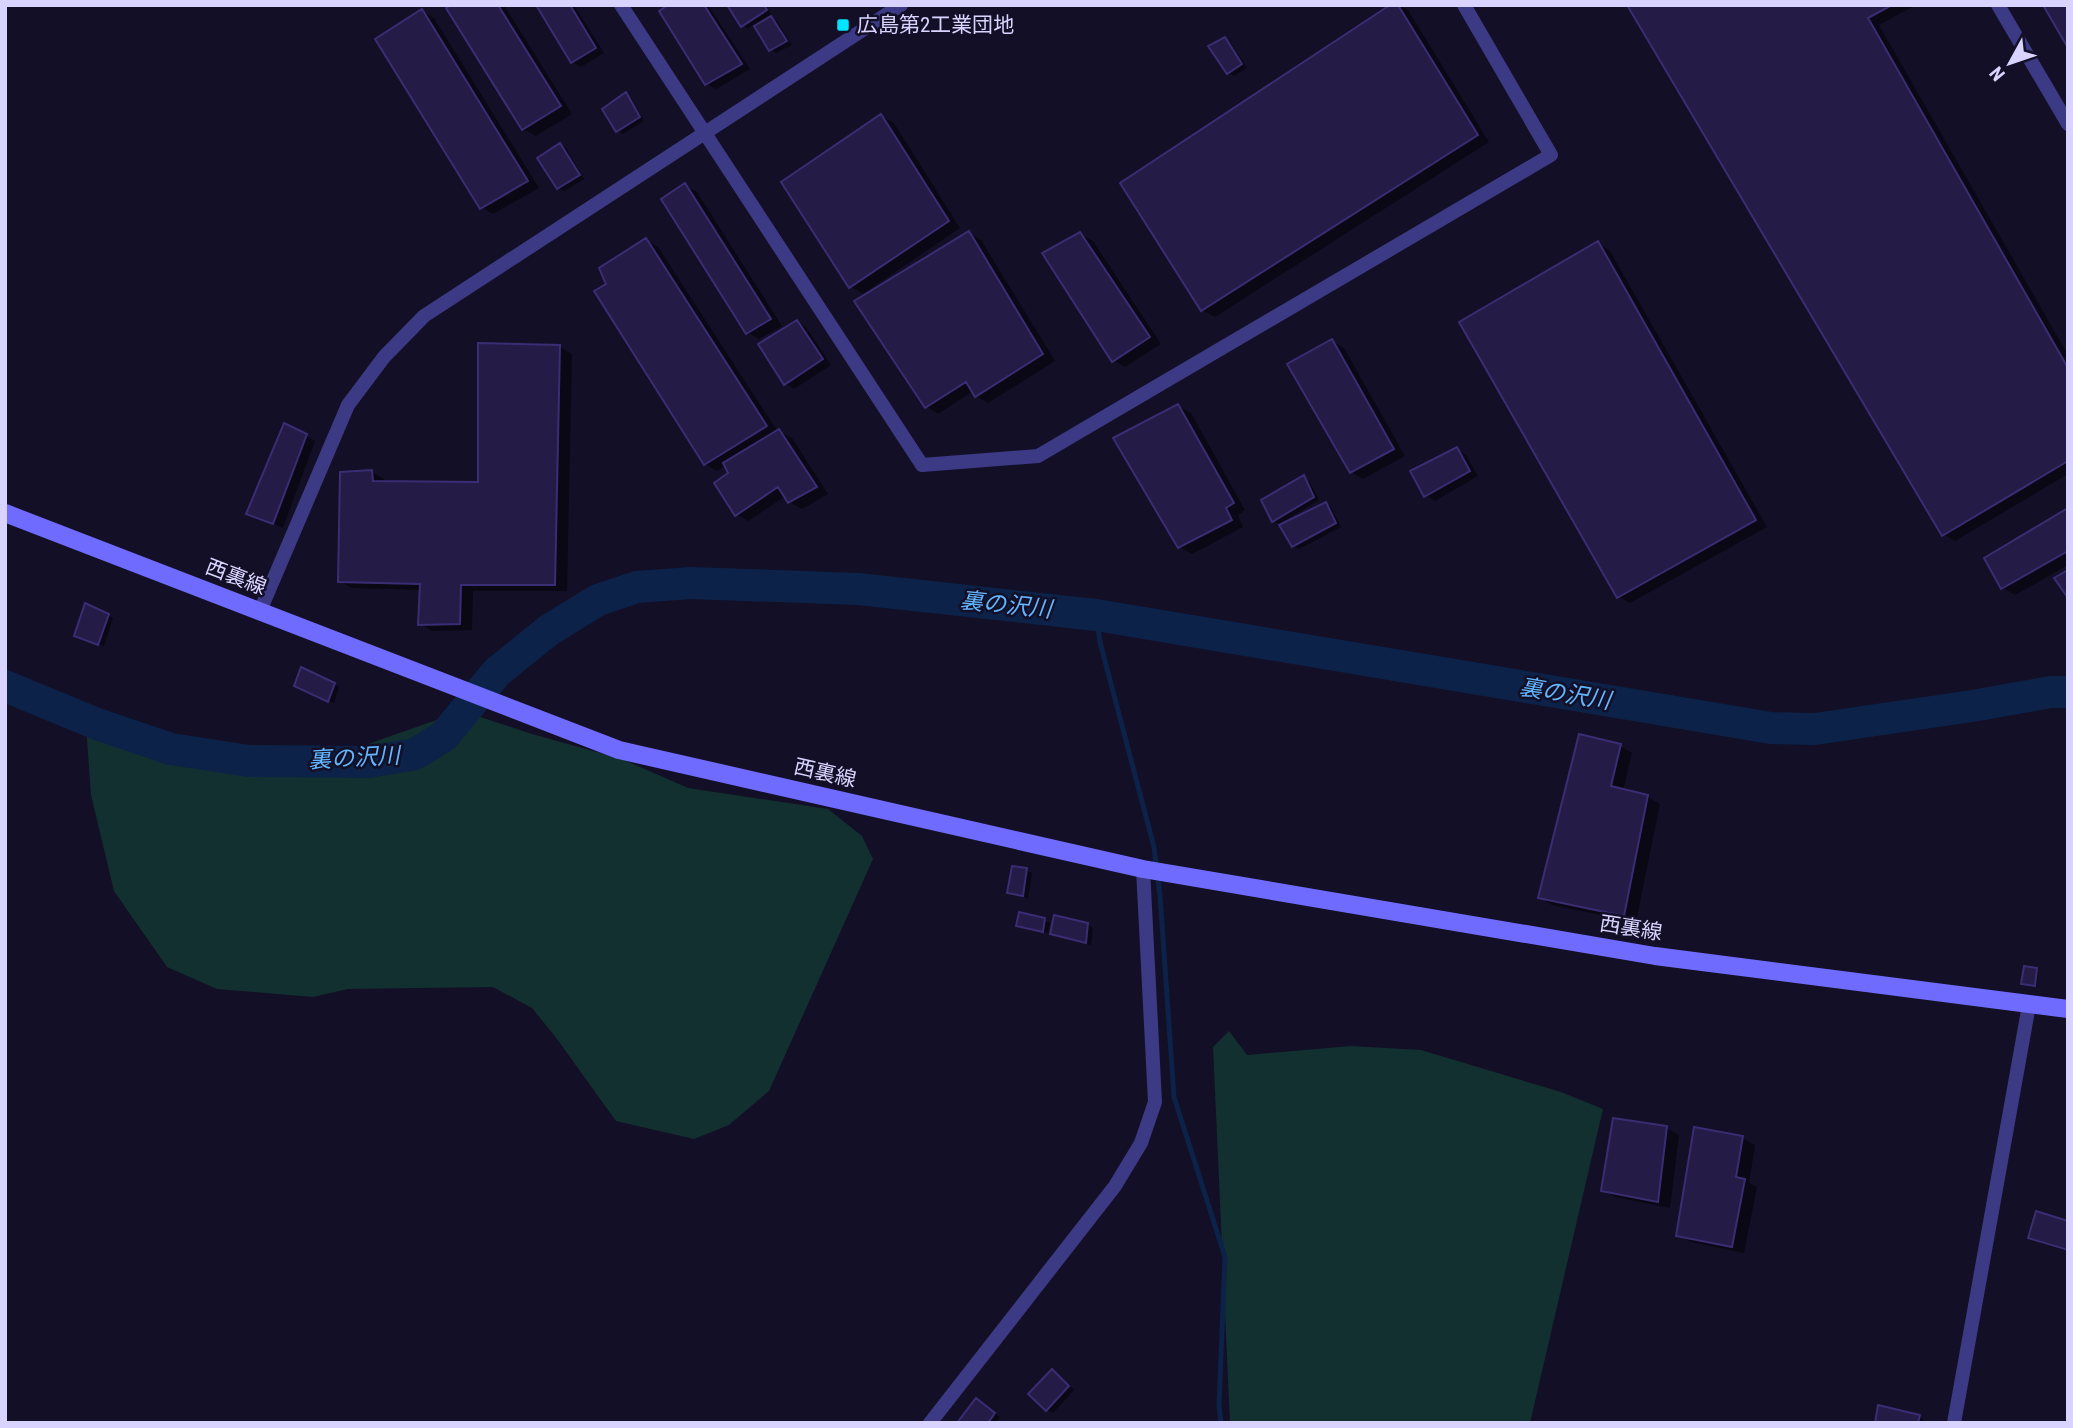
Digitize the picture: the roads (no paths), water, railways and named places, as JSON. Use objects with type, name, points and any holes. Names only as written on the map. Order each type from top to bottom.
[{"type":"street","points":[[621,5],[922,465],[1038,456],[1551,155],[1464,5]]},
{"type":"street","points":[[260,611],[348,405],[384,357],[424,316],[901,5]]},
{"type":"street","points":[[1998,5],[2068,124]]},
{"type":"street","name":"西裏線","points":[[5,513],[618,750],[1143,869],[1655,956],[2068,1009]]},
{"type":"street","points":[[930,1423],[1115,1186],[1141,1143],[1155,1102],[1143,869]]},
{"type":"street","points":[[1954,1423],[2029,1005]]},
{"type":"waterway","name":"裏の沢川","points":[[5,686],[97,724],[171,749],[249,761],[368,762],[415,754],[444,736],[497,672],[549,630],[598,600],[637,587],[691,583],[858,589],[1096,615],[1771,728],[1815,729],[2051,692],[2068,692]]},
{"type":"waterway","points":[[1096,615],[1100,642],[1154,847],[1160,895],[1174,1097],[1225,1257],[1219,1405],[1221,1423]]},
{"type":"place","name":"広島第2工業団地","points":[[843,25]]}]
